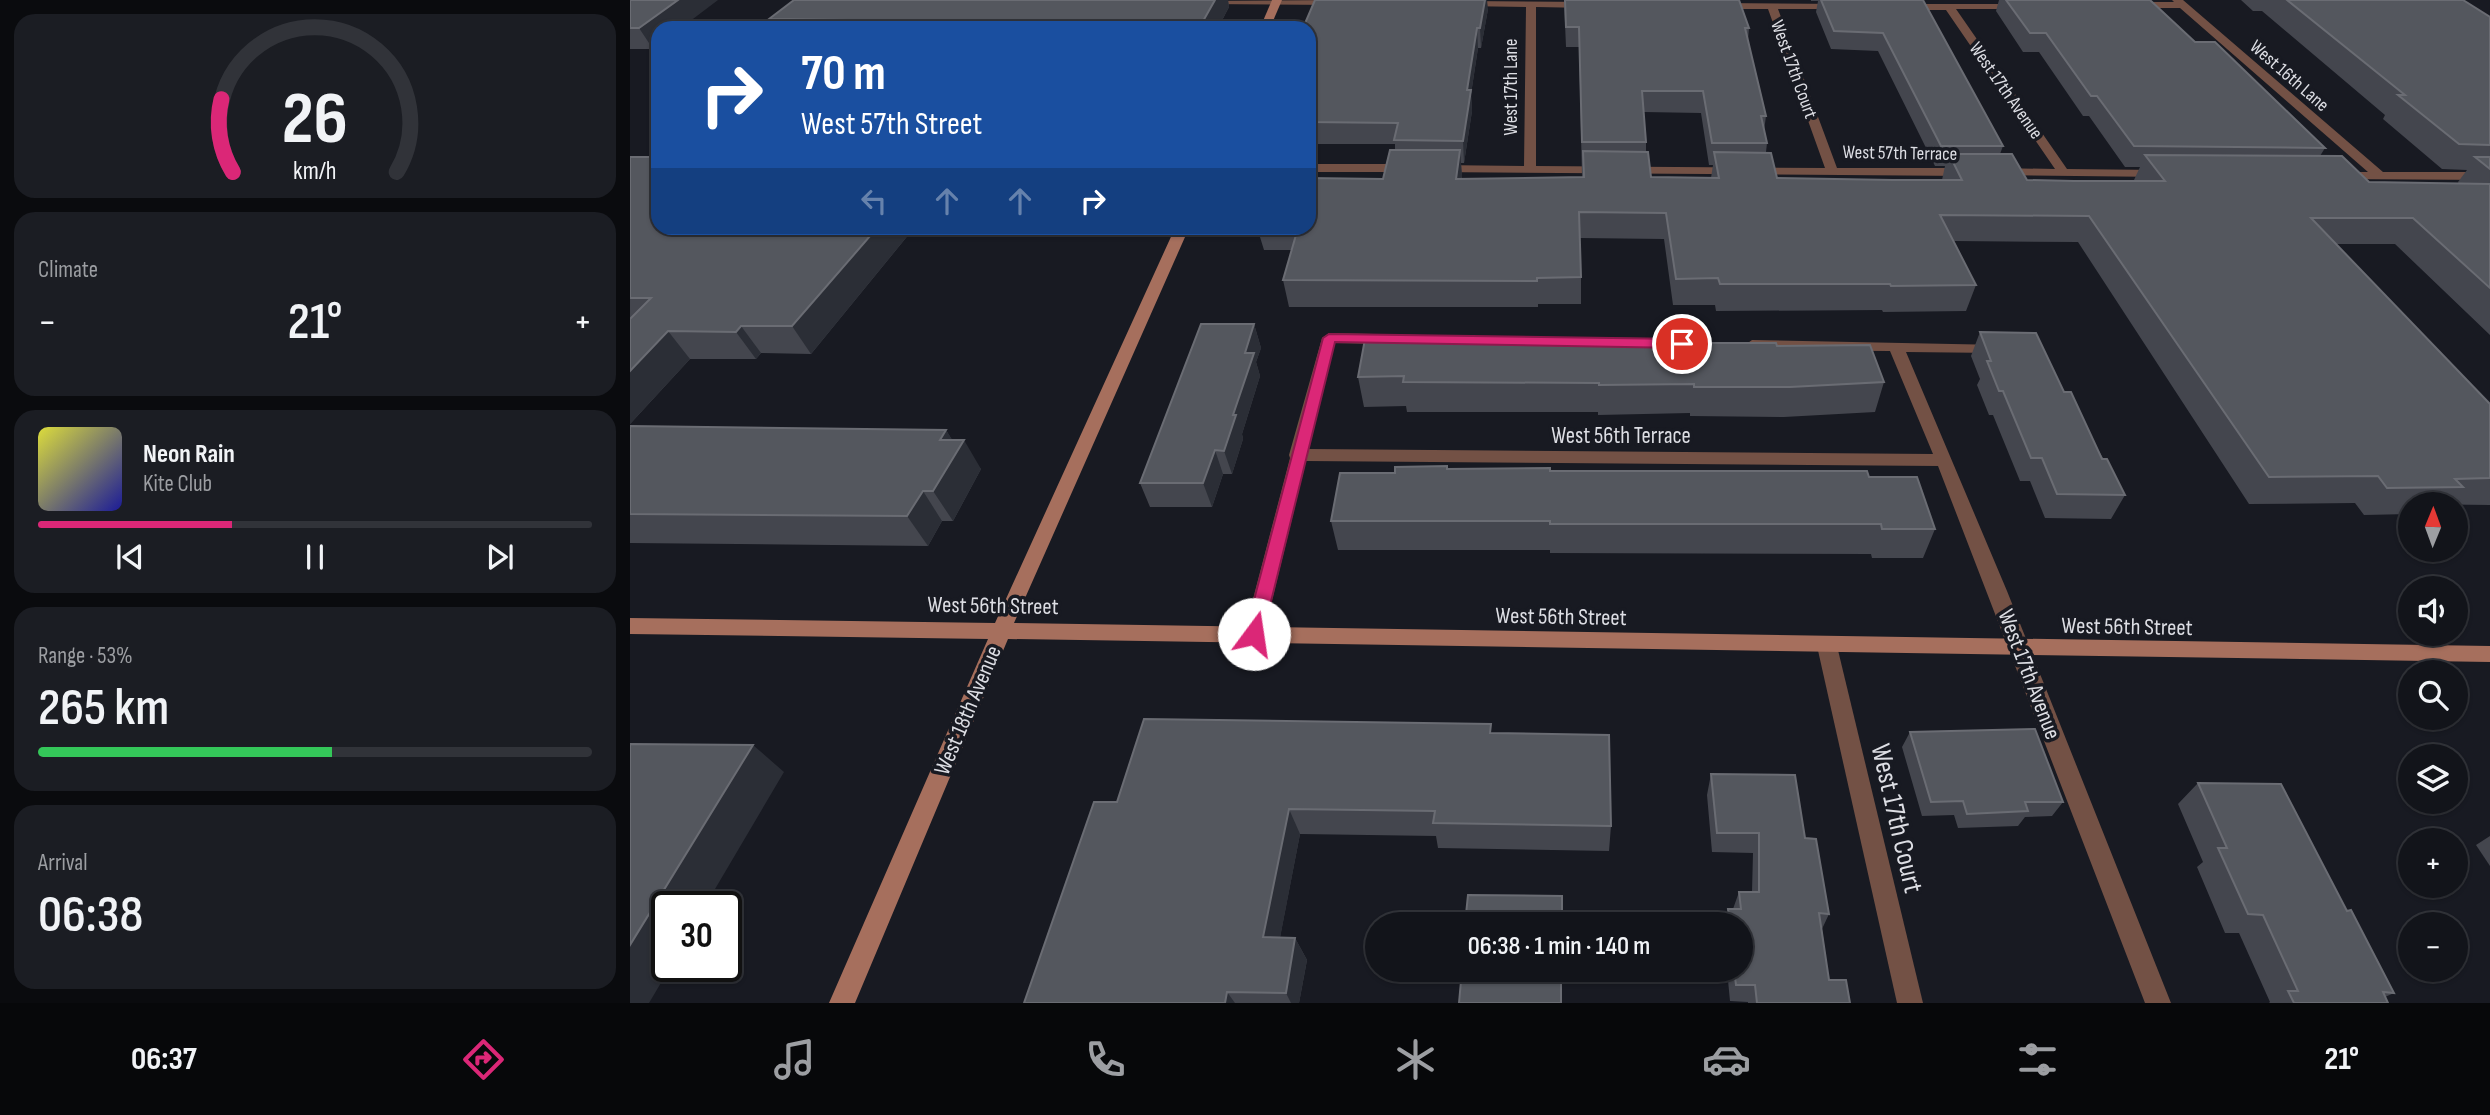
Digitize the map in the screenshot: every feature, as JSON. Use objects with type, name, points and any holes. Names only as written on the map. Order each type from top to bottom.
[{"type":"street","points":[[1192,1],[1346,3]]},
{"type":"street","points":[[1268,21],[1276,1]]},
{"type":"street","points":[[2128,5],[2180,2]]},
{"type":"street","name":"West 16th Lane","points":[[2180,2],[2381,177]]},
{"type":"street","points":[[1452,4],[1597,5]]},
{"type":"street","name":"West 17th Lane","points":[[1530,170],[1531,4]]},
{"type":"street","points":[[1708,6],[1852,7]]},
{"type":"street","points":[[1892,7],[2032,6]]},
{"type":"street","name":"West 17th Court","points":[[1772,7],[1832,170]]},
{"type":"street","name":"West 17th Avenue","points":[[1949,7],[2064,173]]},
{"type":"street","name":"West 57th Terrace","points":[[1316,168],[2175,174]]},
{"type":"street","points":[[2326,176],[2490,176]]},
{"type":"street","name":"West 18th Avenue","points":[[842,1003],[1002,629],[1179,235]]},
{"type":"street","points":[[1254,634],[1297,455],[1329,338],[1438,340]]},
{"type":"street","points":[[1534,341],[1656,343]]},
{"type":"street","points":[[1736,345],[2003,348]]},
{"type":"street","name":"West 17th Avenue","points":[[1896,347],[2021,649],[2158,1003]]},
{"type":"street","name":"West 56th Terrace","points":[[1297,455],[1945,460]]},
{"type":"street","name":"West 56th Street","points":[[630,626],[1002,629],[1827,646],[2490,654]]},
{"type":"street","name":"West 17th Court","points":[[1827,646],[1910,1003]]},
{"type":"building","points":[[630,0],[678,0],[639,28],[630,28]]},
{"type":"building","points":[[794,0],[1215,0],[1203,21],[769,19]]},
{"type":"building","points":[[1315,0],[1485,0],[1480,28],[1477,28],[1467,90],[1471,90],[1463,141],[1394,140],[1398,123],[1316,122],[1316,21],[1306,21]]},
{"type":"building","points":[[1565,0],[1739,0],[1749,28],[1745,28],[1766,116],[1761,116],[1767,143],[1712,143],[1703,91],[1642,91],[1646,142],[1582,142],[1579,27],[1566,27]]},
{"type":"building","points":[[1821,0],[1923,0],[2003,146],[1941,146],[1883,33],[1834,31]]},
{"type":"building","points":[[2006,0],[2150,0],[2195,42],[2215,42],[2325,148],[2134,146],[2097,96],[2091,96],[2046,33],[2030,33]]},
{"type":"building","points":[[2287,0],[2463,0],[2490,17],[2490,145],[2459,144],[2398,95],[2405,95]]},
{"type":"building","points":[[1390,150],[1460,150],[1456,179],[1584,177],[1583,151],[1648,152],[1651,177],[1719,178],[1714,152],[1771,153],[1777,178],[1893,180],[1962,180],[1949,154],[2012,154],[2027,180],[2074,181],[2165,181],[2145,155],[2342,156],[2369,182],[2490,184],[2490,288],[2413,218],[2311,218],[2490,404],[2490,478],[2455,479],[2463,487],[2387,488],[2378,476],[2269,477],[2089,216],[1940,215],[1976,285],[1720,284],[1718,278],[1676,279],[1666,213],[1579,212],[1581,277],[1537,278],[1537,281],[1283,280],[1296,235],[1316,235],[1316,178],[1383,179]]},
{"type":"building","points":[[630,157],[651,157],[651,235],[871,235],[792,326],[741,326],[736,332],[668,331],[630,371],[630,319],[651,298],[630,298]]},
{"type":"building","points":[[2475,157],[2490,157],[2490,169]]},
{"type":"building","points":[[1201,324],[1254,324],[1245,353],[1254,353],[1224,451],[1215,450],[1203,483],[1140,483]]},
{"type":"building","points":[[1980,332],[2036,333],[2064,392],[2071,392],[2102,459],[2107,459],[2125,495],[2057,494],[2042,458],[2031,458],[2003,391],[1999,391],[1987,361],[1991,361]]},
{"type":"building","points":[[1365,339],[1776,343],[1777,346],[1870,345],[1884,382],[1790,387],[1694,387],[1694,384],[1403,382],[1404,376],[1358,377]]},
{"type":"building","points":[[630,426],[946,430],[940,440],[964,440],[933,491],[923,491],[907,516],[630,514]]},
{"type":"building","points":[[1447,466],[1447,469],[1550,468],[1550,471],[1867,471],[1869,477],[1917,477],[1935,529],[1882,529],[1881,524],[1331,521],[1340,473],[1395,473],[1395,467]]},
{"type":"building","points":[[1144,719],[1491,724],[1490,733],[1609,735],[1611,826],[1433,823],[1435,811],[1289,809],[1263,937],[1295,938],[1286,993],[1227,992],[1225,1003],[1024,1003],[1094,802],[1117,802]]},
{"type":"building","points":[[2035,729],[2063,802],[2025,802],[2028,811],[1967,814],[1963,801],[1931,802],[1910,732]]},
{"type":"building","points":[[630,744],[753,745],[663,891],[651,891],[651,911],[630,945]]},
{"type":"building","points":[[1711,774],[1795,775],[1805,838],[1816,839],[1829,914],[1819,913],[1829,980],[1846,980],[1850,1003],[1757,1003],[1755,985],[1736,985],[1736,982],[1753,982],[1753,912],[1728,912],[1728,909],[1741,909],[1739,892],[1759,892],[1759,833],[1717,833]]},
{"type":"building","points":[[2198,783],[2281,784],[2347,911],[2351,910],[2394,993],[2383,992],[2388,1003],[2294,1003],[2288,991],[2298,991],[2263,915],[2248,914],[2218,848],[2227,848]]},
{"type":"building","points":[[1468,895],[1562,896],[1562,912],[1466,912]]},
{"type":"building","points":[[1461,982],[1561,982],[1561,1003],[1459,1003]]},
{"type":"route","points":[[1254,634],[1297,455],[1329,338],[1682,344]]}]
